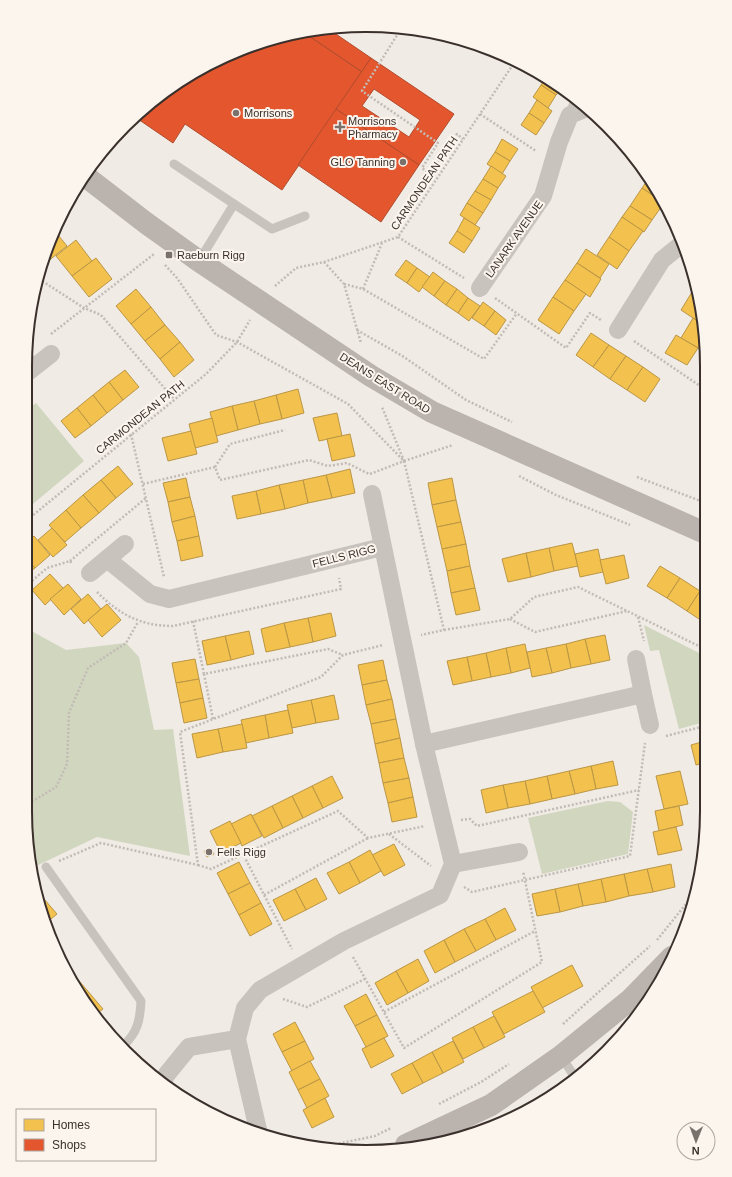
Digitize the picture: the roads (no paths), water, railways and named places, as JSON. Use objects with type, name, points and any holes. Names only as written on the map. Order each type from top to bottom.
[{"type":"street","points":[[570,116],[581,111]]},
{"type":"street","name":"LANARK AVENUE","points":[[480,288],[543,196],[553,162],[570,116]]},
{"type":"street","name":"DEANS EAST ROAD","points":[[90,177],[146,223],[199,261],[371,376],[432,412],[700,530]]},
{"type":"street","points":[[618,330],[662,260],[678,247]]},
{"type":"street","points":[[32,369],[51,354]]},
{"type":"street","name":"FELLS RIGG","points":[[372,494],[424,744],[443,822],[450,871]]},
{"type":"street","points":[[90,573],[125,544]]},
{"type":"street","name":"FELLS RIGG","points":[[106,559],[150,594],[168,599],[382,547]]},
{"type":"street","points":[[636,659],[643,694],[654,734]]},
{"type":"street","points":[[424,744],[643,694]]},
{"type":"street","points":[[257,1126],[237,1039],[245,1008],[260,990],[344,941],[440,895],[450,871],[519,852]]},
{"type":"street","points":[[413,1142],[491,1105],[561,1056],[632,999],[660,970]]},
{"type":"street","points":[[165,1078],[189,1047],[237,1039]]},
{"type":"lane","points":[[570,116],[574,105]]},
{"type":"lane","points":[[174,164],[272,228],[306,216]]},
{"type":"lane","points":[[199,261],[234,204]]},
{"type":"lane","points":[[46,867],[141,1001],[140,1022],[126,1043]]},
{"type":"lane","points":[[561,1056],[572,1073]]},
{"type":"place","name":"Morrisons","points":[[236,113]]},
{"type":"place","name":"Morrisons Pharmacy","points":[[340,127]]},
{"type":"place","name":"GLO Tanning","points":[[403,162]]},
{"type":"place","name":"Raeburn Rigg","points":[[169,255]]},
{"type":"place","name":"Fells Rigg","points":[[209,852]]}]
